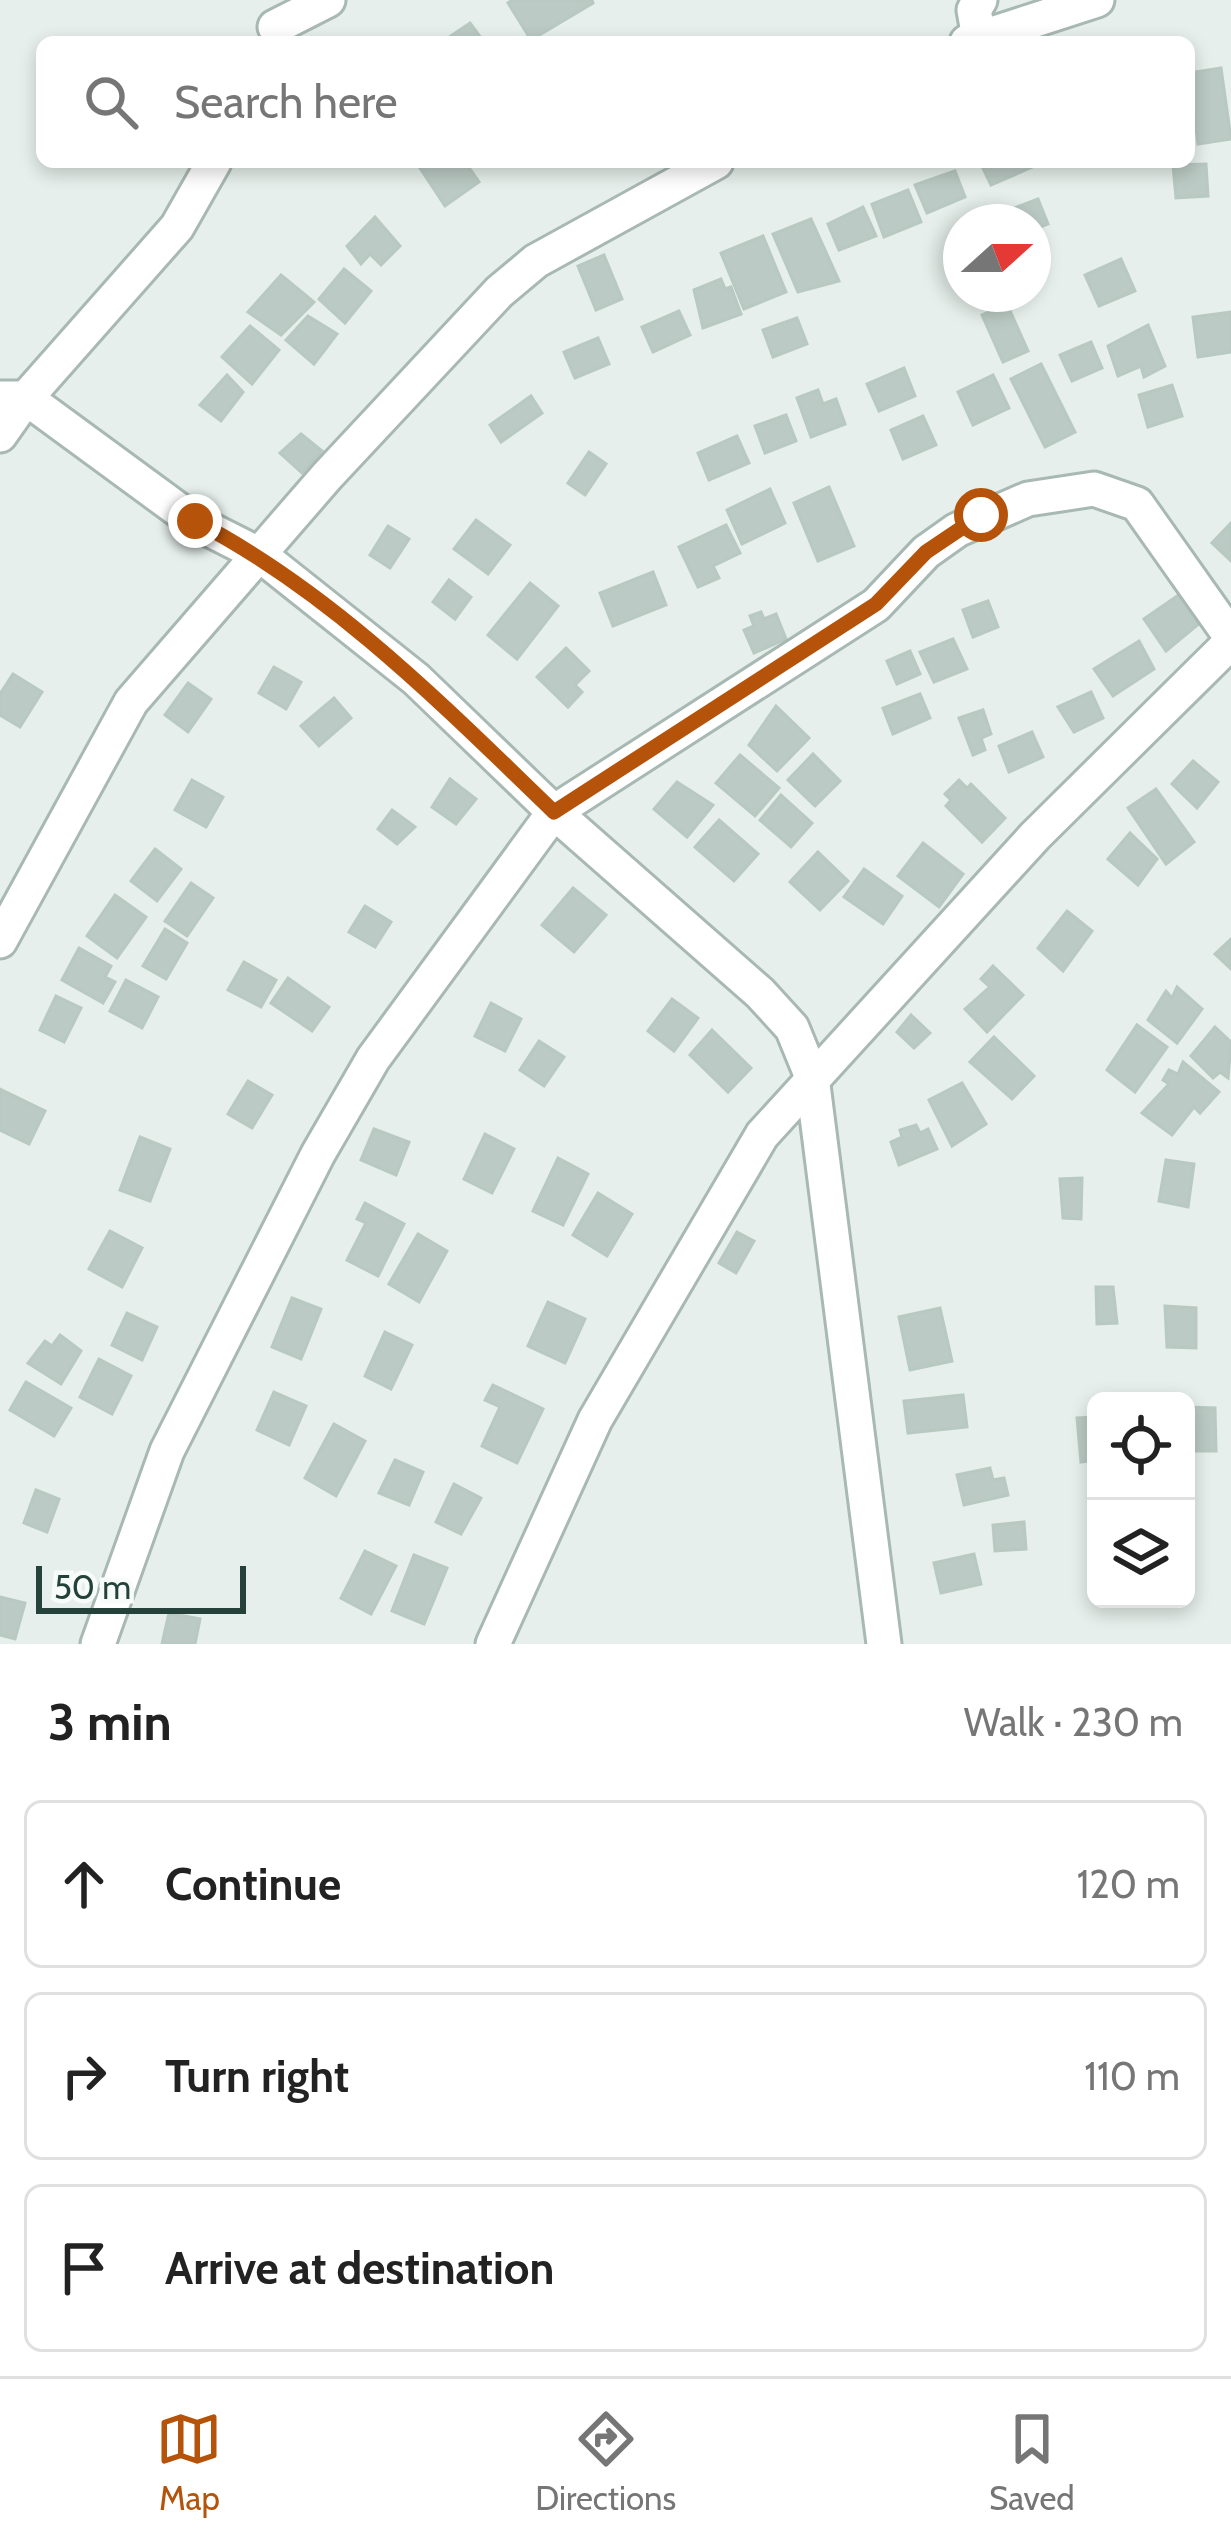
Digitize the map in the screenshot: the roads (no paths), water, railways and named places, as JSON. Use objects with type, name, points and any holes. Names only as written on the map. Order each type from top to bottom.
[{"type":"street","points":[[272,23],[328,0]]},
{"type":"street","points":[[974,36],[978,0]]},
{"type":"street","points":[[985,36],[1096,0]]},
{"type":"street","points":[[0,435],[13,398],[176,227],[210,168]]},
{"type":"street","points":[[0,940],[131,702],[499,292],[573,236],[704,168]]},
{"type":"street","points":[[13,398],[195,521],[260,555],[416,680],[554,812],[760,993],[792,1028],[812,1077],[884,1644]]},
{"type":"street","points":[[98,1644],[166,1451],[319,1154],[373,1058],[554,812],[876,604],[926,552],[957,530],[1028,499],[1094,489],[1137,504],[1231,639],[1034,836],[762,1135],[595,1420],[493,1644]]}]
